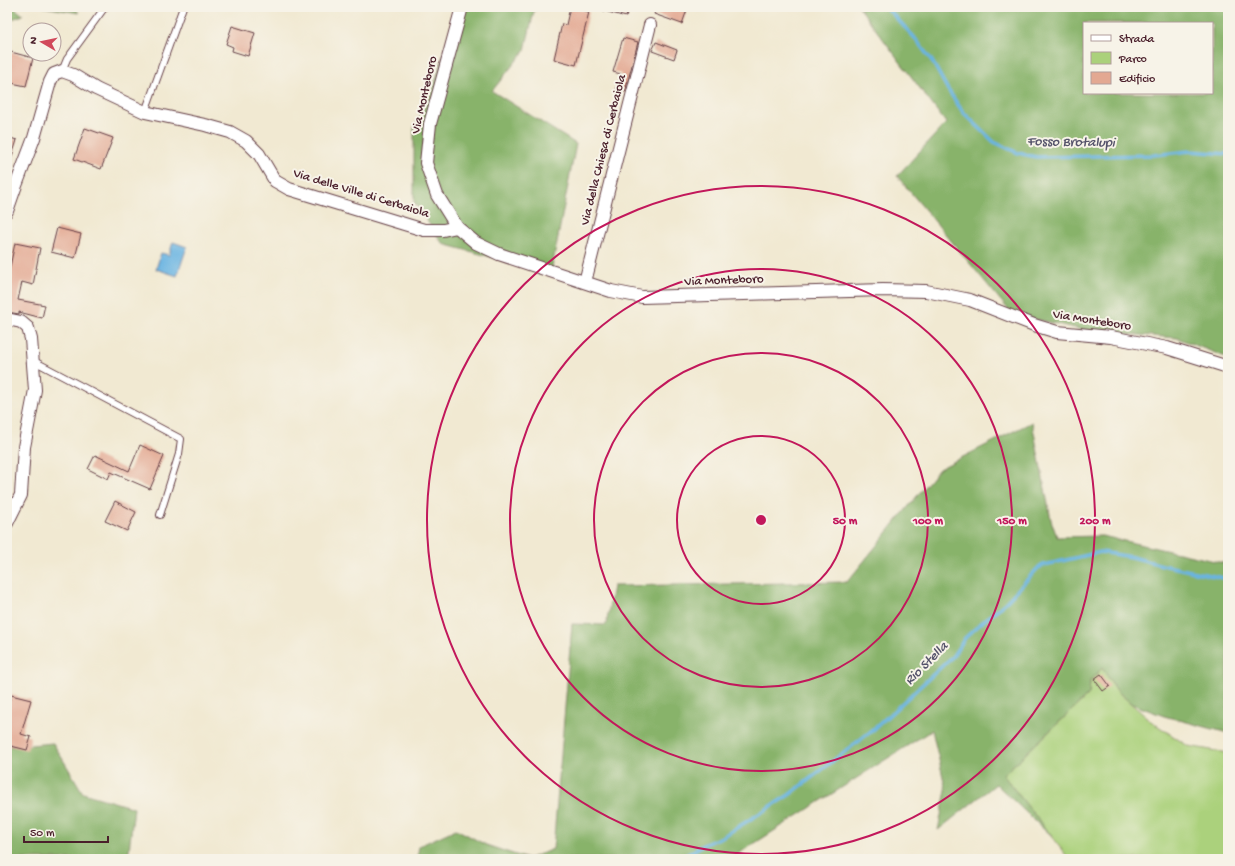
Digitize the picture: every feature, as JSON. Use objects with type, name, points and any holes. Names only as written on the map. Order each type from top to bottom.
[{"type":"street","name":"Via Monteboro","points":[[462,7],[430,124],[426,163],[437,195],[457,227],[476,243],[499,254],[611,291],[642,297],[883,290],[926,291],[970,300],[1034,325],[1058,332],[1111,337],[1167,348],[1228,367]]},
{"type":"street","name":"Via della Chiesa di Cerbaiola","points":[[585,282],[650,25]]},
{"type":"street","name":"Via delle Ville di Cerbaiola","points":[[62,71],[73,75],[96,89],[145,112],[230,132],[246,141],[259,154],[275,181],[289,189],[424,230],[443,230],[457,227]]},
{"type":"street","points":[[7,211],[14,188],[34,138],[50,82],[54,74],[62,71]]},
{"type":"street","points":[[7,319],[21,322],[28,328],[31,339],[35,390],[24,447],[21,495],[7,523]]},
{"type":"lane","points":[[62,71],[67,59],[106,7]]},
{"type":"lane","points":[[145,112],[183,7]]},
{"type":"lane","points":[[32,360],[181,439],[179,454],[160,515]]},
{"type":"green space","points":[[7,7],[13,7],[23,15],[7,21]]},
{"type":"green space","points":[[44,7],[75,7],[79,13]]},
{"type":"green space","points":[[459,7],[535,7],[525,50],[492,91],[576,144],[551,273],[443,244],[414,202],[414,128],[432,90]]},
{"type":"green space","points":[[859,7],[1228,7],[1228,358],[1177,338],[1089,331],[1012,314],[897,176],[946,123]]},
{"type":"green space","points":[[1032,422],[1051,520],[1057,537],[1102,536],[1228,564],[1228,733],[1164,716],[1132,704],[1118,692],[1102,668],[1090,681],[1089,694],[1003,775],[1052,837],[996,784],[938,830],[946,790],[932,730],[730,859],[528,859],[553,849],[572,624],[606,625],[613,586],[847,582],[939,469]]},
{"type":"green space","points":[[1102,668],[1118,692],[1152,722],[1188,746],[1228,753],[1228,859],[1069,859],[1003,775],[1089,694],[1090,681]]},
{"type":"green space","points":[[53,743],[83,793],[134,808],[128,859],[7,859],[7,747]]},
{"type":"green space","points":[[456,829],[486,845],[528,859],[417,859],[419,846]]},
{"type":"water","points":[[173,242],[187,247],[177,276],[156,269],[161,253],[169,255]]},
{"type":"building","points":[[570,7],[589,12],[576,65],[554,59],[562,24],[566,25]]},
{"type":"building","points":[[601,7],[629,7],[626,17],[601,10]]},
{"type":"building","points":[[657,7],[688,7],[682,24],[654,14]]},
{"type":"building","points":[[232,26],[255,33],[248,56],[232,51],[233,47],[226,44]]},
{"type":"building","points":[[623,38],[638,42],[625,92],[616,89],[621,74],[613,72]]},
{"type":"building","points":[[656,42],[677,50],[674,59],[652,51]]},
{"type":"building","points":[[11,52],[22,55],[22,62],[32,62],[26,86],[7,82],[7,67]]},
{"type":"building","points":[[85,128],[113,138],[101,169],[74,159]]},
{"type":"building","points":[[7,137],[17,140],[9,166],[7,166]]},
{"type":"building","points":[[57,228],[81,234],[75,258],[51,252]]},
{"type":"building","points":[[15,243],[40,248],[33,285],[22,282],[18,300],[45,305],[42,318],[19,312],[19,314],[7,312],[7,281]]},
{"type":"building","points":[[140,445],[164,456],[150,489],[111,472],[108,479],[88,469],[95,455],[129,471]]},
{"type":"building","points":[[115,501],[136,512],[127,531],[105,521]]},
{"type":"building","points":[[1101,674],[1110,686],[1103,691],[1094,679]]},
{"type":"building","points":[[11,695],[31,700],[21,734],[31,737],[27,750],[7,745],[7,709]]},
{"type":"waterway","name":"Fosso Brotalupi","points":[[886,7],[914,37],[932,61],[948,90],[963,112],[994,142],[1018,153],[1036,157],[1154,155],[1190,151],[1228,154]]},
{"type":"waterway","name":"Rio Stella","points":[[679,859],[705,844],[722,837],[789,795],[874,729],[952,657],[965,638],[1006,602],[1040,566],[1101,552],[1132,557],[1228,579]]}]
